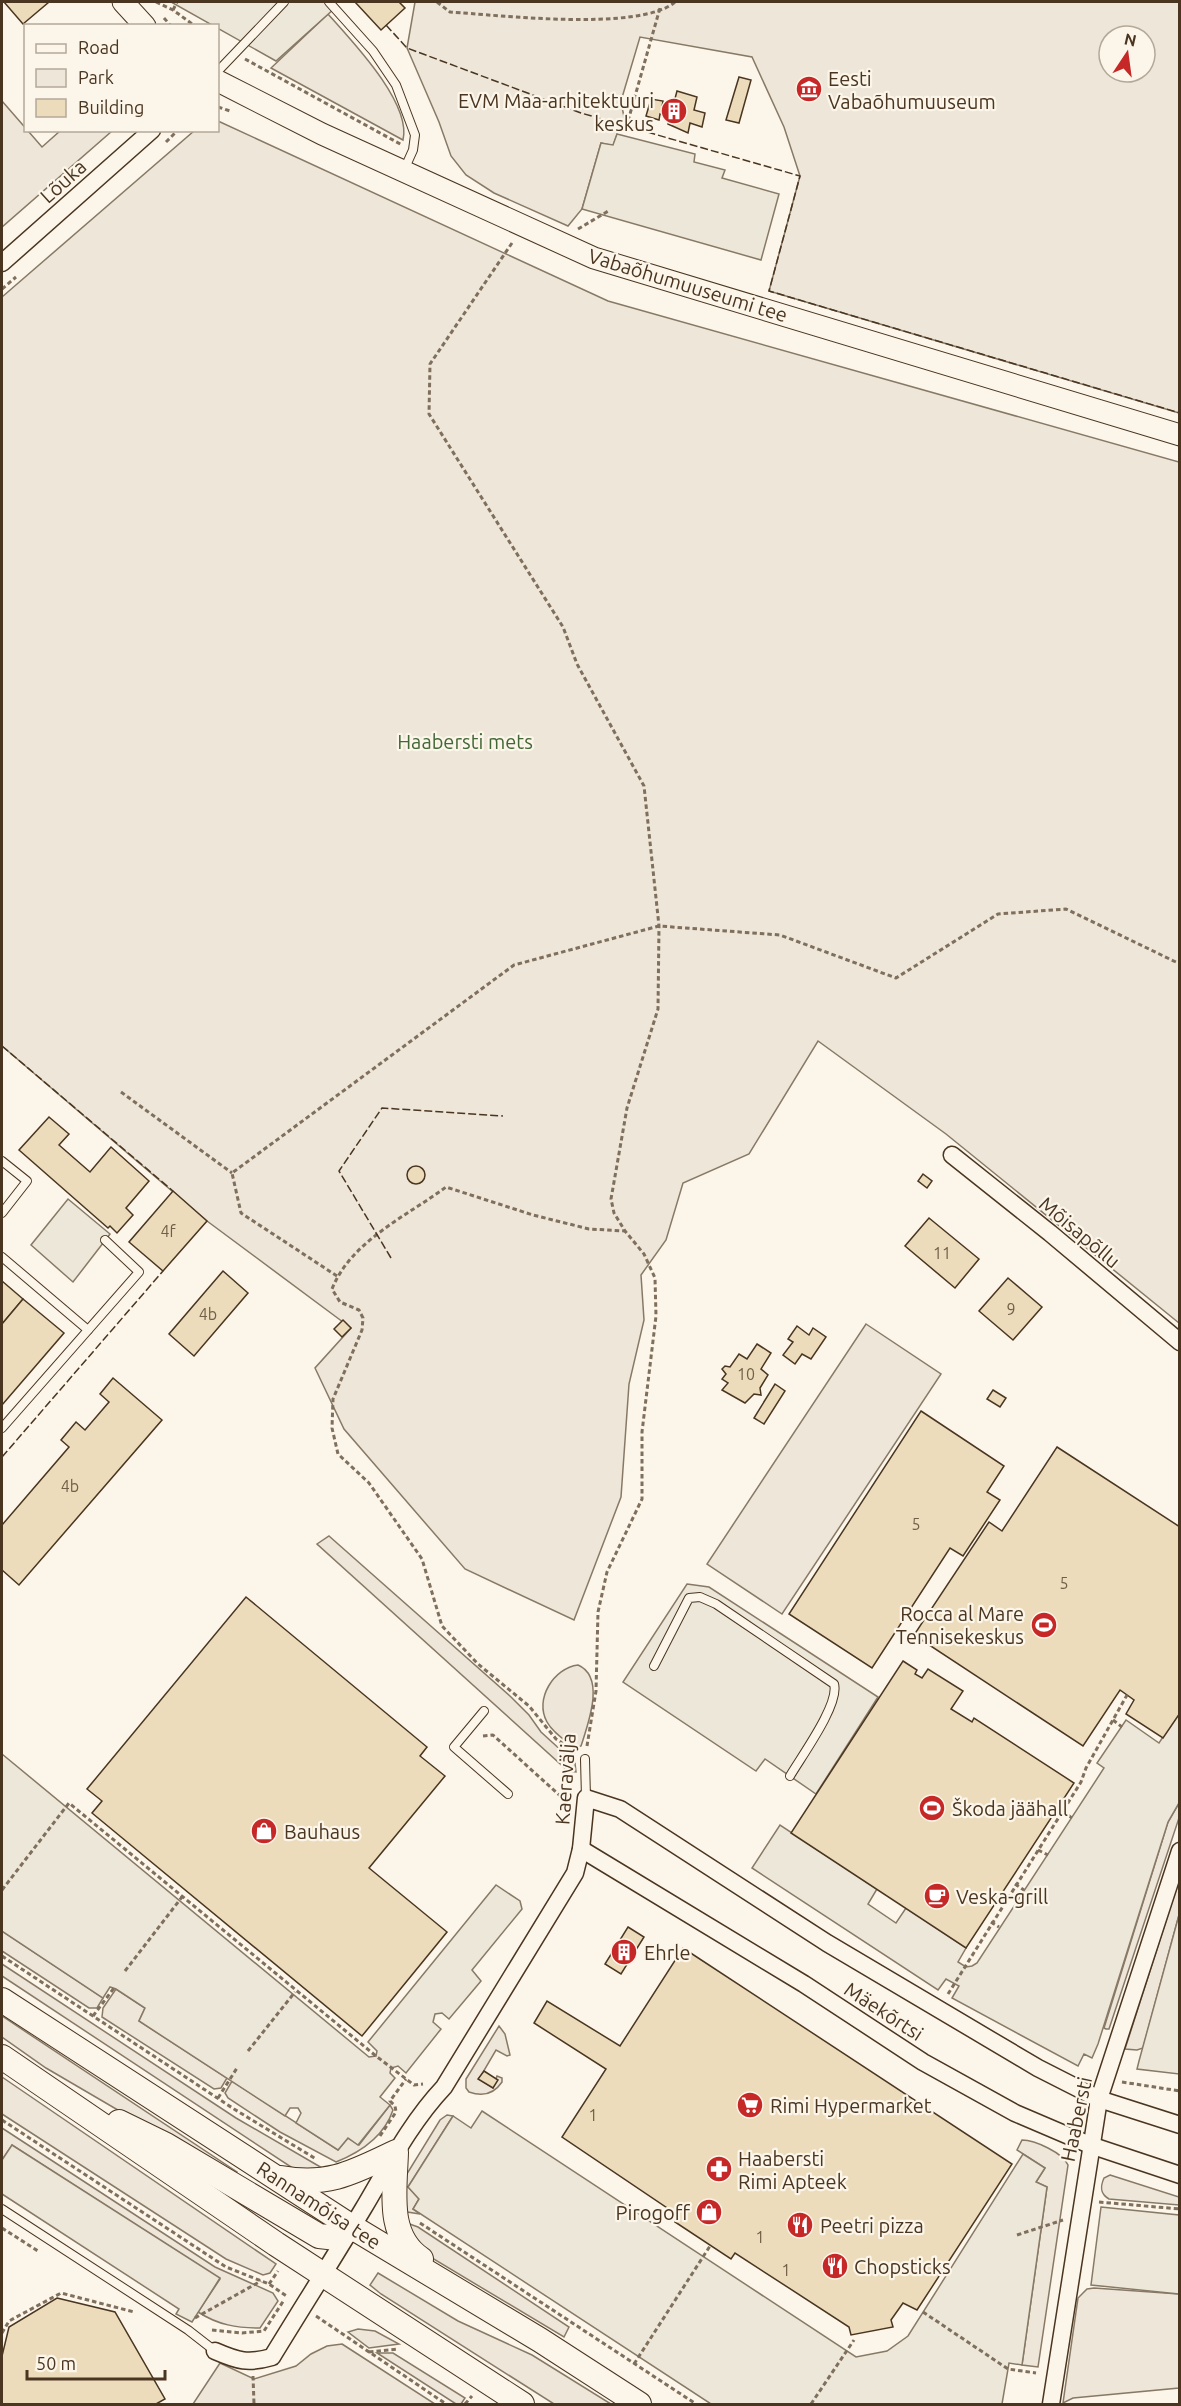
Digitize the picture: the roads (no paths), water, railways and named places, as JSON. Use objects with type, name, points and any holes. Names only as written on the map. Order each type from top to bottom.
[{"type":"main road","name":"Rannamõisa tee","points":[[2,2000],[352,2227],[639,2404]]},
{"type":"main road","points":[[2,2057],[522,2404]]},
{"type":"main road","points":[[41,2084],[166,2145],[319,2236],[337,2238],[352,2227]]},
{"type":"main road","points":[[275,2178],[318,2182],[339,2178],[386,2146],[399,2234],[408,2251],[436,2269],[446,2284]]},
{"type":"street","points":[[123,2],[143,24]]},
{"type":"street","name":"Vabaõhumuuseumi tee","points":[[219,82],[322,134],[594,258],[1179,435]]},
{"type":"street","name":"Lõuka","points":[[2,263],[150,132]]},
{"type":"street","name":"Mõisapõllu","points":[[952,1155],[1050,1233],[1179,1342]]},
{"type":"street","name":"Kaeravälja","points":[[215,2351],[234,2360],[253,2362],[272,2357],[352,2227],[386,2146],[444,2087],[575,1873],[581,1849],[586,1798]]},
{"type":"street","name":"Mäekõrtsi","points":[[586,1798],[620,1809],[827,1943],[942,2013],[1099,2099],[1179,2125]]},
{"type":"street","name":"Mäekõrtsi","points":[[581,1849],[804,1984],[923,2062],[1015,2113],[1090,2145],[1179,2175]]},
{"type":"street","name":"Haabersti","points":[[1051,2404],[1099,2099],[1179,1851]]},
{"type":"lane","points":[[219,70],[284,2]]},
{"type":"lane","points":[[329,2],[373,51],[396,86],[416,135],[413,150],[404,171]]},
{"type":"lane","points":[[2,1161],[27,1181],[2,1213]]},
{"type":"lane","points":[[2,1428],[139,1272],[105,1240]]},
{"type":"lane","points":[[2,1257],[88,1330]]},
{"type":"lane","points":[[654,1666],[689,1598],[700,1597],[716,1604],[834,1684],[836,1691],[832,1705],[789,1776]]},
{"type":"lane","points":[[484,1711],[454,1747],[508,1794]]},
{"type":"lane","name":"Kaeravälja","points":[[585,1759],[586,1798]]},
{"type":"lane","points":[[2,2209],[182,2325],[215,2351]]},
{"type":"place","name":"Eesti Vabaõhumuuseum","points":[[809,89]]},
{"type":"place","name":"EVM Maa-arhitektuuri keskus","points":[[674,111]]},
{"type":"place","name":"Rocca al Mare Tennisekeskus","points":[[1044,1625]]},
{"type":"place","name":"Škoda jäähall","points":[[932,1808]]},
{"type":"place","name":"Bauhaus","points":[[264,1831]]},
{"type":"place","name":"Veska-grill","points":[[937,1896]]},
{"type":"place","name":"Ehrle","points":[[624,1952]]},
{"type":"place","name":"Rimi Hypermarket","points":[[750,2105]]},
{"type":"place","name":"Haabersti Rimi Apteek","points":[[719,2169]]},
{"type":"place","name":"Pirogoff","points":[[709,2212]]},
{"type":"place","name":"Peetri pizza","points":[[800,2225]]},
{"type":"place","name":"Chopsticks","points":[[835,2266]]},
{"type":"park label","name":"Haabersti mets","points":[[465,741]]}]
